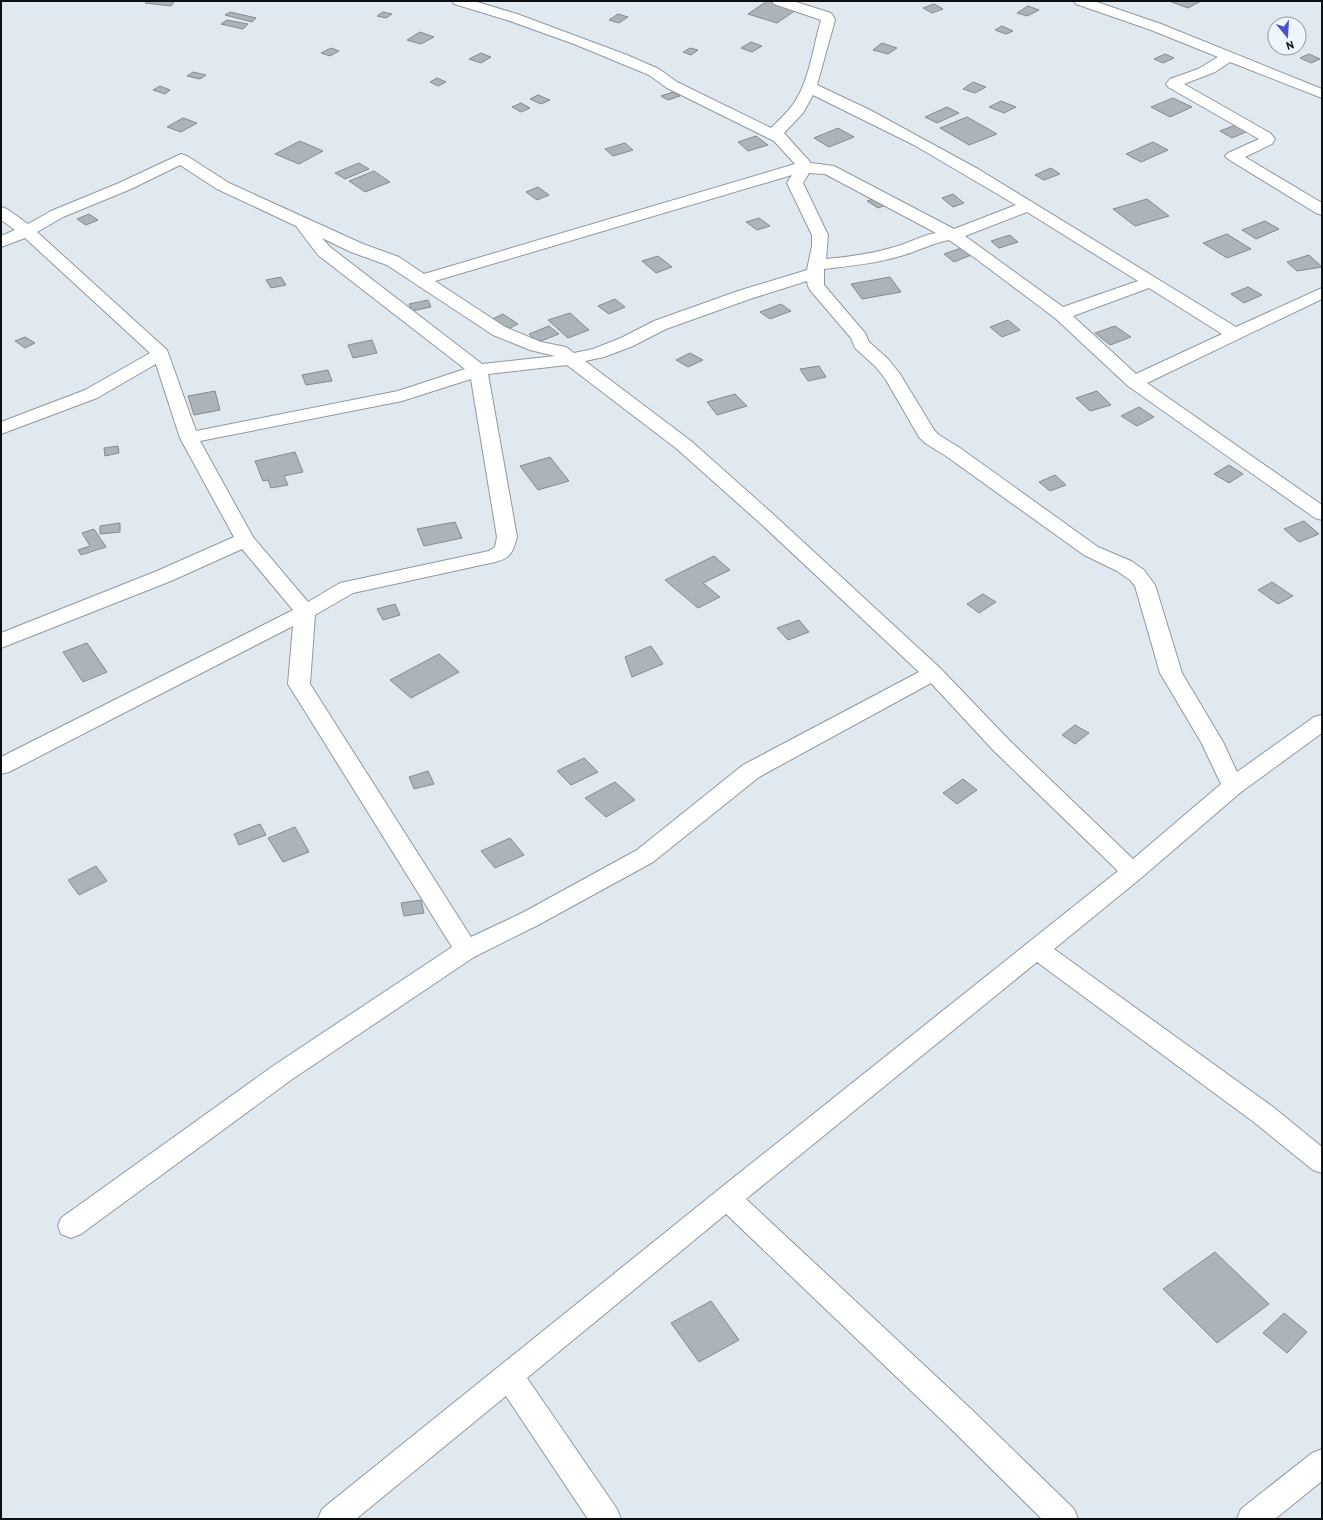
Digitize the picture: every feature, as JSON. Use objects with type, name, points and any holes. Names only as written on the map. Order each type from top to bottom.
[{"type":"street","points":[[459,1],[512,17],[622,58],[654,72],[672,85],[779,138]]},
{"type":"street","points":[[779,1],[827,17],[828,20],[804,100],[795,113],[776,132],[779,138],[805,166]]},
{"type":"street","points":[[1081,1],[1156,27],[1322,94]]},
{"type":"street","points":[[1228,56],[1220,64],[1207,71],[1173,84],[1265,136],[1268,139],[1266,141],[1233,156],[1322,210]]},
{"type":"street","points":[[809,87],[862,111],[914,138],[1235,334]]},
{"type":"street","points":[[1,242],[27,231],[57,214],[125,186],[181,159],[223,186],[357,248],[389,259],[499,331],[536,346],[560,351],[684,445],[933,673],[1002,746],[1133,872]]},
{"type":"street","points":[[805,166],[795,183],[820,236],[816,269],[816,286],[859,336],[861,344],[882,363],[894,378],[919,422],[929,436],[1091,551],[1137,575],[1144,585],[1163,644],[1170,673],[1212,742],[1233,786]]},
{"type":"street","points":[[422,280],[805,166],[835,172],[951,234],[981,254],[1061,314],[1134,382],[1322,514]]},
{"type":"street","points":[[189,438],[402,396],[478,370],[571,359],[598,353],[627,342],[660,325],[816,269],[864,260],[899,251],[928,239],[976,228],[1027,206]]},
{"type":"street","points":[[1,212],[27,231],[161,354],[189,438],[245,540],[305,611],[300,684],[466,950]]},
{"type":"street","points":[[1,766],[315,607],[347,588],[495,556],[504,550],[507,537],[478,370],[324,251],[302,223]]},
{"type":"street","points":[[1061,314],[1150,282]]},
{"type":"street","points":[[1134,382],[1322,293]]},
{"type":"street","points":[[1,428],[91,394],[161,354]]},
{"type":"street","points":[[1,641],[164,576],[245,540]]},
{"type":"street","points":[[71,1226],[282,1072],[466,950],[530,919],[646,856],[751,771],[933,673]]},
{"type":"street","points":[[333,1519],[727,1198],[1133,872],[1233,786],[1322,722]]},
{"type":"street","points":[[1037,949],[1264,1115],[1322,1162]]},
{"type":"street","points":[[727,1198],[960,1418],[1063,1519]]},
{"type":"street","points":[[509,1376],[606,1519]]},
{"type":"street","points":[[1252,1519],[1322,1463]]},
{"type":"building","points":[[147,1],[175,1],[171,6],[145,3]]},
{"type":"building","points":[[767,1],[796,10],[777,23],[748,14]]},
{"type":"building","points":[[1169,1],[1201,1],[1188,8]]},
{"type":"building","points":[[934,4],[943,9],[932,13],[923,8]]},
{"type":"building","points":[[1028,6],[1039,10],[1027,16],[1017,13]]},
{"type":"building","points":[[230,12],[256,18],[252,22],[225,15]]},
{"type":"building","points":[[383,12],[392,14],[386,18],[377,16]]},
{"type":"building","points":[[618,14],[628,17],[619,23],[609,20]]},
{"type":"building","points":[[227,20],[248,24],[243,29],[221,24]]},
{"type":"building","points":[[1002,26],[1013,31],[1006,34],[995,30]]},
{"type":"building","points":[[420,32],[434,37],[421,44],[407,40]]},
{"type":"building","points":[[751,42],[762,46],[752,52],[741,48]]},
{"type":"building","points":[[882,43],[897,48],[888,54],[873,50]]},
{"type":"building","points":[[331,48],[339,51],[330,56],[321,53]]},
{"type":"building","points":[[690,48],[698,50],[691,55],[683,52]]},
{"type":"building","points":[[481,53],[491,57],[481,63],[469,59]]},
{"type":"building","points":[[1165,54],[1174,58],[1163,63],[1154,59]]},
{"type":"building","points":[[1309,54],[1320,59],[1311,63],[1300,58]]},
{"type":"building","points":[[193,72],[206,75],[200,79],[187,76]]},
{"type":"building","points":[[437,78],[446,82],[438,86],[430,82]]},
{"type":"building","points":[[973,82],[986,87],[975,93],[963,89]]},
{"type":"building","points":[[160,86],[170,90],[165,94],[153,90]]},
{"type":"building","points":[[673,92],[680,96],[668,100],[661,96]]},
{"type":"building","points":[[538,95],[550,100],[541,104],[530,99]]},
{"type":"building","points":[[1173,98],[1192,107],[1170,117],[1151,107]]},
{"type":"building","points":[[1001,101],[1016,107],[1004,113],[989,107]]},
{"type":"building","points":[[521,103],[530,108],[521,112],[512,107]]},
{"type":"building","points":[[947,107],[959,113],[937,123],[925,117]]},
{"type":"building","points":[[967,117],[997,134],[969,145],[940,128]]},
{"type":"building","points":[[183,118],[197,123],[181,132],[167,127]]},
{"type":"building","points":[[1238,124],[1250,130],[1232,138],[1220,131]]},
{"type":"building","points":[[838,128],[854,137],[829,147],[814,138]]},
{"type":"building","points":[[756,136],[768,145],[748,151],[738,142]]},
{"type":"building","points":[[300,141],[323,151],[299,164],[275,154]]},
{"type":"building","points":[[1153,142],[1168,150],[1141,162],[1126,154]]},
{"type":"building","points":[[625,143],[633,150],[613,156],[605,149]]},
{"type":"building","points":[[359,163],[369,169],[345,179],[335,173]]},
{"type":"building","points":[[1051,168],[1060,174],[1044,180],[1035,175]]},
{"type":"building","points":[[374,171],[390,182],[365,192],[349,181]]},
{"type":"building","points":[[538,187],[549,195],[537,200],[526,192]]},
{"type":"building","points":[[953,194],[964,203],[953,207],[942,198]]},
{"type":"building","points":[[878,197],[889,204],[878,208],[867,201]]},
{"type":"building","points":[[1147,199],[1169,216],[1135,226],[1113,209]]},
{"type":"building","points":[[89,214],[98,220],[86,225],[77,219]]},
{"type":"building","points":[[759,218],[770,226],[757,230],[746,222]]},
{"type":"building","points":[[1265,221],[1279,229],[1256,239],[1242,230]]},
{"type":"building","points":[[1227,234],[1251,249],[1227,258],[1203,243]]},
{"type":"building","points":[[1010,235],[1018,242],[999,248],[991,241]]},
{"type":"building","points":[[964,247],[974,254],[954,262],[944,254]]},
{"type":"building","points":[[1309,255],[1322,267],[1297,271],[1287,262]]},
{"type":"building","points":[[658,256],[672,267],[656,273],[642,261]]},
{"type":"building","points":[[281,277],[286,285],[271,288],[266,280]]},
{"type":"building","points":[[890,277],[901,292],[862,299],[851,284]]},
{"type":"building","points":[[1248,287],[1262,295],[1244,303],[1231,294]]},
{"type":"building","points":[[615,299],[625,307],[609,314],[598,306]]},
{"type":"building","points":[[428,300],[431,307],[412,311],[409,304]]},
{"type":"building","points":[[781,304],[791,311],[770,319],[760,312]]},
{"type":"building","points":[[570,313],[589,330],[568,338],[548,320]]},
{"type":"building","points":[[503,314],[518,324],[506,330],[490,320]]},
{"type":"building","points":[[1008,320],[1020,330],[1002,337],[990,327]]},
{"type":"building","points":[[549,326],[559,334],[538,342],[529,334]]},
{"type":"building","points":[[1115,326],[1131,337],[1110,345],[1095,333]]},
{"type":"building","points":[[25,337],[35,343],[25,348],[15,341]]},
{"type":"building","points":[[372,340],[377,353],[353,358],[348,345]]},
{"type":"building","points":[[690,353],[703,360],[688,367],[676,360]]},
{"type":"building","points":[[819,366],[826,377],[808,381],[800,369]]},
{"type":"building","points":[[328,370],[332,381],[306,385],[302,375]]},
{"type":"building","points":[[215,391],[220,410],[194,415],[188,396]]},
{"type":"building","points":[[1097,391],[1111,405],[1090,411],[1076,398]]},
{"type":"building","points":[[735,394],[747,406],[717,415],[707,402]]},
{"type":"building","points":[[1139,407],[1154,417],[1137,426],[1121,416]]},
{"type":"building","points":[[118,446],[119,453],[105,456],[104,448]]},
{"type":"building","points":[[295,452],[303,472],[284,476],[288,485],[271,488],[268,480],[263,481],[255,461]]},
{"type":"building","points":[[550,457],[569,481],[538,490],[520,466]]},
{"type":"building","points":[[1229,465],[1243,474],[1229,483],[1214,474]]},
{"type":"building","points":[[1055,475],[1066,485],[1050,491],[1039,482]]},
{"type":"building","points":[[1304,521],[1319,534],[1299,542],[1284,529]]},
{"type":"building","points":[[455,522],[462,538],[424,546],[417,529]]},
{"type":"building","points":[[120,523],[120,532],[100,534],[100,526]]},
{"type":"building","points":[[94,529],[106,547],[81,555],[78,550],[90,546],[82,533]]},
{"type":"building","points":[[714,556],[730,570],[703,583],[720,597],[698,608],[665,580]]},
{"type":"building","points":[[1272,582],[1293,596],[1278,604],[1258,590]]},
{"type":"building","points":[[983,594],[996,602],[979,613],[967,604]]},
{"type":"building","points":[[395,604],[400,615],[383,620],[377,609]]},
{"type":"building","points":[[799,620],[809,632],[788,640],[777,628]]},
{"type":"building","points":[[87,643],[107,672],[83,682],[63,652]]},
{"type":"building","points":[[651,646],[663,664],[632,677],[625,657]]},
{"type":"building","points":[[439,654],[459,672],[411,698],[390,680]]},
{"type":"building","points":[[1075,725],[1089,733],[1075,744],[1062,735]]},
{"type":"building","points":[[584,758],[598,772],[571,785],[557,771]]},
{"type":"building","points":[[428,771],[434,784],[414,789],[409,777]]},
{"type":"building","points":[[963,779],[977,790],[957,804],[943,793]]},
{"type":"building","points":[[615,782],[635,800],[606,817],[585,798]]},
{"type":"building","points":[[260,824],[266,835],[239,845],[234,834]]},
{"type":"building","points":[[295,827],[309,852],[283,862],[268,838]]},
{"type":"building","points":[[510,838],[524,855],[495,868],[481,851]]},
{"type":"building","points":[[96,866],[107,881],[79,895],[68,880]]},
{"type":"building","points":[[421,900],[424,913],[404,916],[401,903]]},
{"type":"building","points":[[1215,1252],[1269,1304],[1217,1343],[1163,1289]]},
{"type":"building","points":[[711,1301],[739,1340],[699,1362],[671,1323]]},
{"type":"building","points":[[1284,1313],[1307,1332],[1287,1353],[1263,1333]]}]
